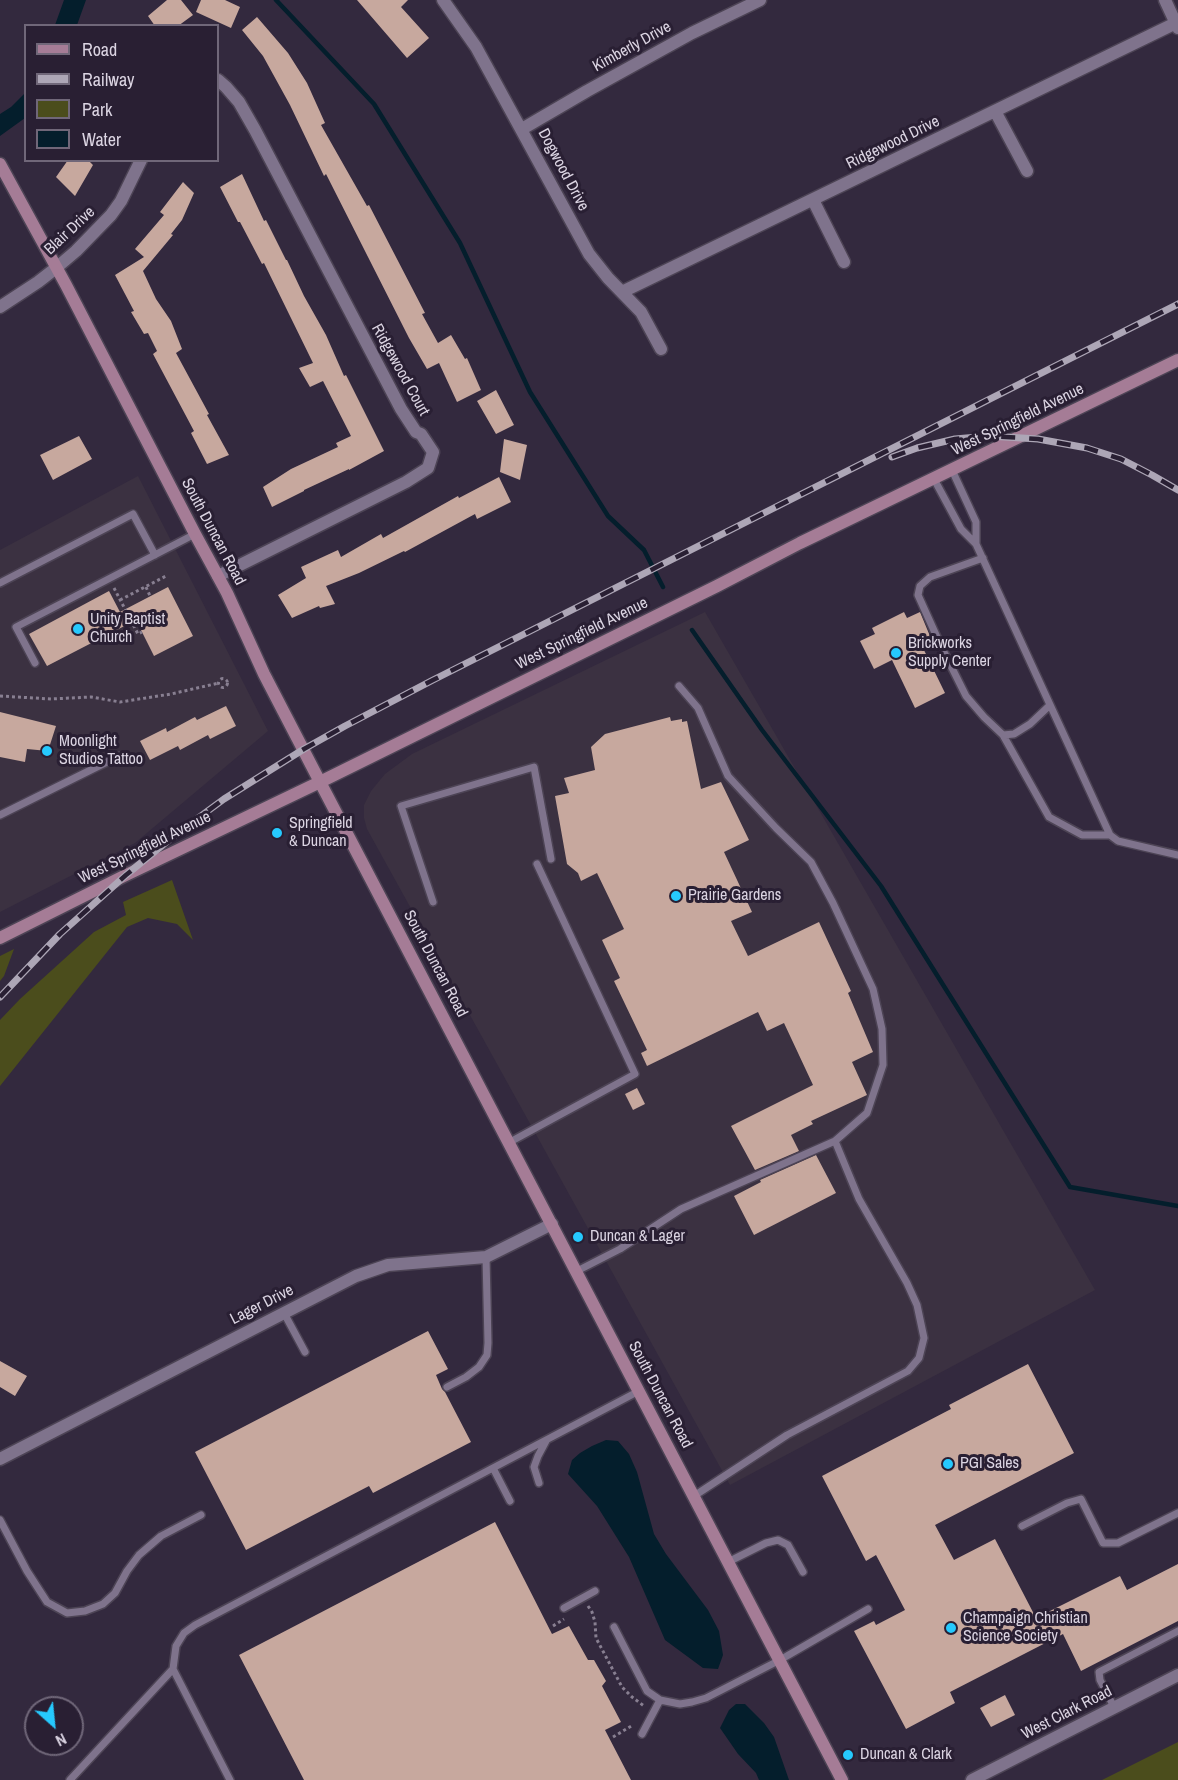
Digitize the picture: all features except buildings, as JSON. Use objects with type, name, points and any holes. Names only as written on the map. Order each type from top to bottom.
[{"type":"main road","name":"South Duncan Road","points":[[0,164],[218,576],[264,674],[842,1780]]},
{"type":"main road","name":"West Springfield Avenue","points":[[0,938],[717,586],[800,543],[1178,360]]},
{"type":"street","name":"Dogwood Drive","points":[[443,0],[476,47],[589,254],[600,269],[641,312],[661,349]]},
{"type":"street","name":"Kimberly Drive","points":[[522,129],[681,39],[760,0]]},
{"type":"street","points":[[1166,0],[1177,24]]},
{"type":"street","name":"Ridgewood Drive","points":[[622,292],[1177,24]]},
{"type":"street","name":"Ridgewood Court","points":[[218,576],[406,482],[428,468],[433,452],[401,409],[239,102],[219,81]]},
{"type":"street","points":[[995,111],[1027,171]]},
{"type":"street","name":"Blair Drive","points":[[0,307],[56,268],[111,215],[121,201],[140,162]]},
{"type":"street","points":[[813,200],[844,262]]},
{"type":"street","name":"Lager Drive","points":[[0,1459],[356,1276],[388,1265],[486,1257],[552,1224]]},
{"type":"street","name":"West Clark Road","points":[[972,1780],[1178,1675]]},
{"type":"lane","points":[[952,470],[976,522],[976,544]]},
{"type":"lane","points":[[934,479],[961,529],[976,544],[983,558],[1110,836]]},
{"type":"lane","points":[[0,584],[133,513],[155,555]]},
{"type":"lane","points":[[35,663],[16,627],[195,534]]},
{"type":"lane","points":[[983,558],[930,577],[920,586],[918,595],[966,696],[1003,735],[1049,817],[1082,835],[1110,836],[1118,841],[1178,855]]},
{"type":"lane","points":[[577,1271],[620,1249],[681,1209],[835,1141],[867,1113],[883,1065],[882,1029],[873,989],[811,862],[728,776],[698,708],[679,686]]},
{"type":"lane","points":[[1003,735],[1014,734],[1030,724],[1050,705]]},
{"type":"lane","points":[[0,815],[119,756]]},
{"type":"lane","points":[[433,902],[401,806],[534,767],[551,859]]},
{"type":"lane","points":[[510,1142],[635,1074],[537,864]]},
{"type":"lane","points":[[694,1497],[787,1435],[908,1371],[919,1358],[924,1338],[917,1305],[908,1283],[859,1199],[835,1141]]},
{"type":"lane","points":[[447,1387],[466,1377],[479,1366],[487,1355],[486,1257]]},
{"type":"lane","points":[[284,1313],[305,1353]]},
{"type":"lane","points":[[230,1780],[173,1669],[176,1646],[184,1633],[195,1625],[639,1391]]},
{"type":"lane","points":[[539,1483],[534,1467],[546,1440]]},
{"type":"lane","points":[[493,1468],[510,1501]]},
{"type":"lane","points":[[1022,1526],[1067,1503],[1081,1499],[1103,1543],[1118,1543],[1178,1513]]},
{"type":"lane","points":[[0,1520],[27,1571],[47,1602],[67,1613],[86,1611],[103,1604],[115,1593],[127,1570],[139,1555],[161,1536],[201,1515]]},
{"type":"lane","points":[[728,1562],[766,1542],[778,1540],[788,1545],[803,1572]]},
{"type":"lane","points":[[564,1608],[595,1591]]},
{"type":"lane","points":[[614,1627],[647,1691],[660,1700],[680,1704],[706,1698],[780,1660],[868,1609]]},
{"type":"lane","points":[[1114,1707],[1100,1680],[1099,1672],[1178,1631]]},
{"type":"lane","points":[[70,1780],[173,1669]]},
{"type":"lane","points":[[642,1734],[660,1700]]},
{"type":"path","points":[[120,600],[166,576]]},
{"type":"path","points":[[146,586],[150,596]]},
{"type":"path","points":[[113,587],[138,634],[142,632]]},
{"type":"path","points":[[0,696],[51,699],[91,697],[120,702],[219,683]]},
{"type":"path","points":[[580,1611],[589,1606],[595,1622],[599,1646],[622,1687],[644,1705],[645,1713]]},
{"type":"path","points":[[553,1626],[571,1616]]},
{"type":"path","points":[[613,1737],[639,1722]]},
{"type":"shaded area","points":[[138,476],[268,731],[135,843],[0,912],[0,550]]},
{"type":"shaded area","points":[[705,612],[1095,1290],[730,1485],[367,829],[364,818],[364,805],[371,791],[385,774],[412,754]]},
{"type":"green space","points":[[172,880],[193,940],[177,924],[148,918],[127,927],[0,1086],[0,1020],[94,932],[126,915],[123,902]]},
{"type":"green space","points":[[14,949],[4,976],[0,981],[0,956]]},
{"type":"green space","points":[[1178,1742],[1178,1780],[1102,1780]]},
{"type":"water","points":[[64,0],[86,0],[77,24],[55,24]]},
{"type":"water","points":[[24,94],[24,119],[0,136],[0,114]]},
{"type":"water","points":[[606,1440],[618,1441],[629,1454],[637,1472],[654,1534],[666,1554],[708,1610],[719,1631],[723,1655],[718,1669],[703,1668],[665,1640],[629,1557],[597,1506],[568,1474],[572,1460],[580,1453]]},
{"type":"water","points":[[736,1704],[745,1704],[774,1737],[789,1780],[759,1780],[756,1773],[738,1754],[720,1728],[729,1710]]},
{"type":"waterway","points":[[276,0],[374,104],[460,243],[530,392],[608,516],[644,550],[663,587]]},
{"type":"waterway","points":[[692,630],[762,730],[881,886],[1070,1187],[1178,1206]]},
{"type":"railway","points":[[0,997],[60,934],[175,835],[224,799],[304,749],[433,680],[1178,304]]},
{"type":"railway","points":[[892,457],[955,439],[989,436],[1038,439],[1087,448],[1121,459],[1178,490]]},
{"type":"place","name":"Unity Baptist Church","points":[[78,629]]},
{"type":"place","name":"Brickworks Supply Center","points":[[896,653]]},
{"type":"place","name":"Moonlight Studios Tattoo","points":[[47,751]]},
{"type":"place","name":"Springfield & Duncan","points":[[277,833]]},
{"type":"place","name":"Prairie Gardens","points":[[676,896]]},
{"type":"place","name":"Duncan & Lager","points":[[578,1237]]},
{"type":"place","name":"PGI Sales","points":[[948,1464]]},
{"type":"place","name":"Champaign Christian Science Society","points":[[951,1628]]},
{"type":"place","name":"Duncan & Clark","points":[[848,1755]]}]
